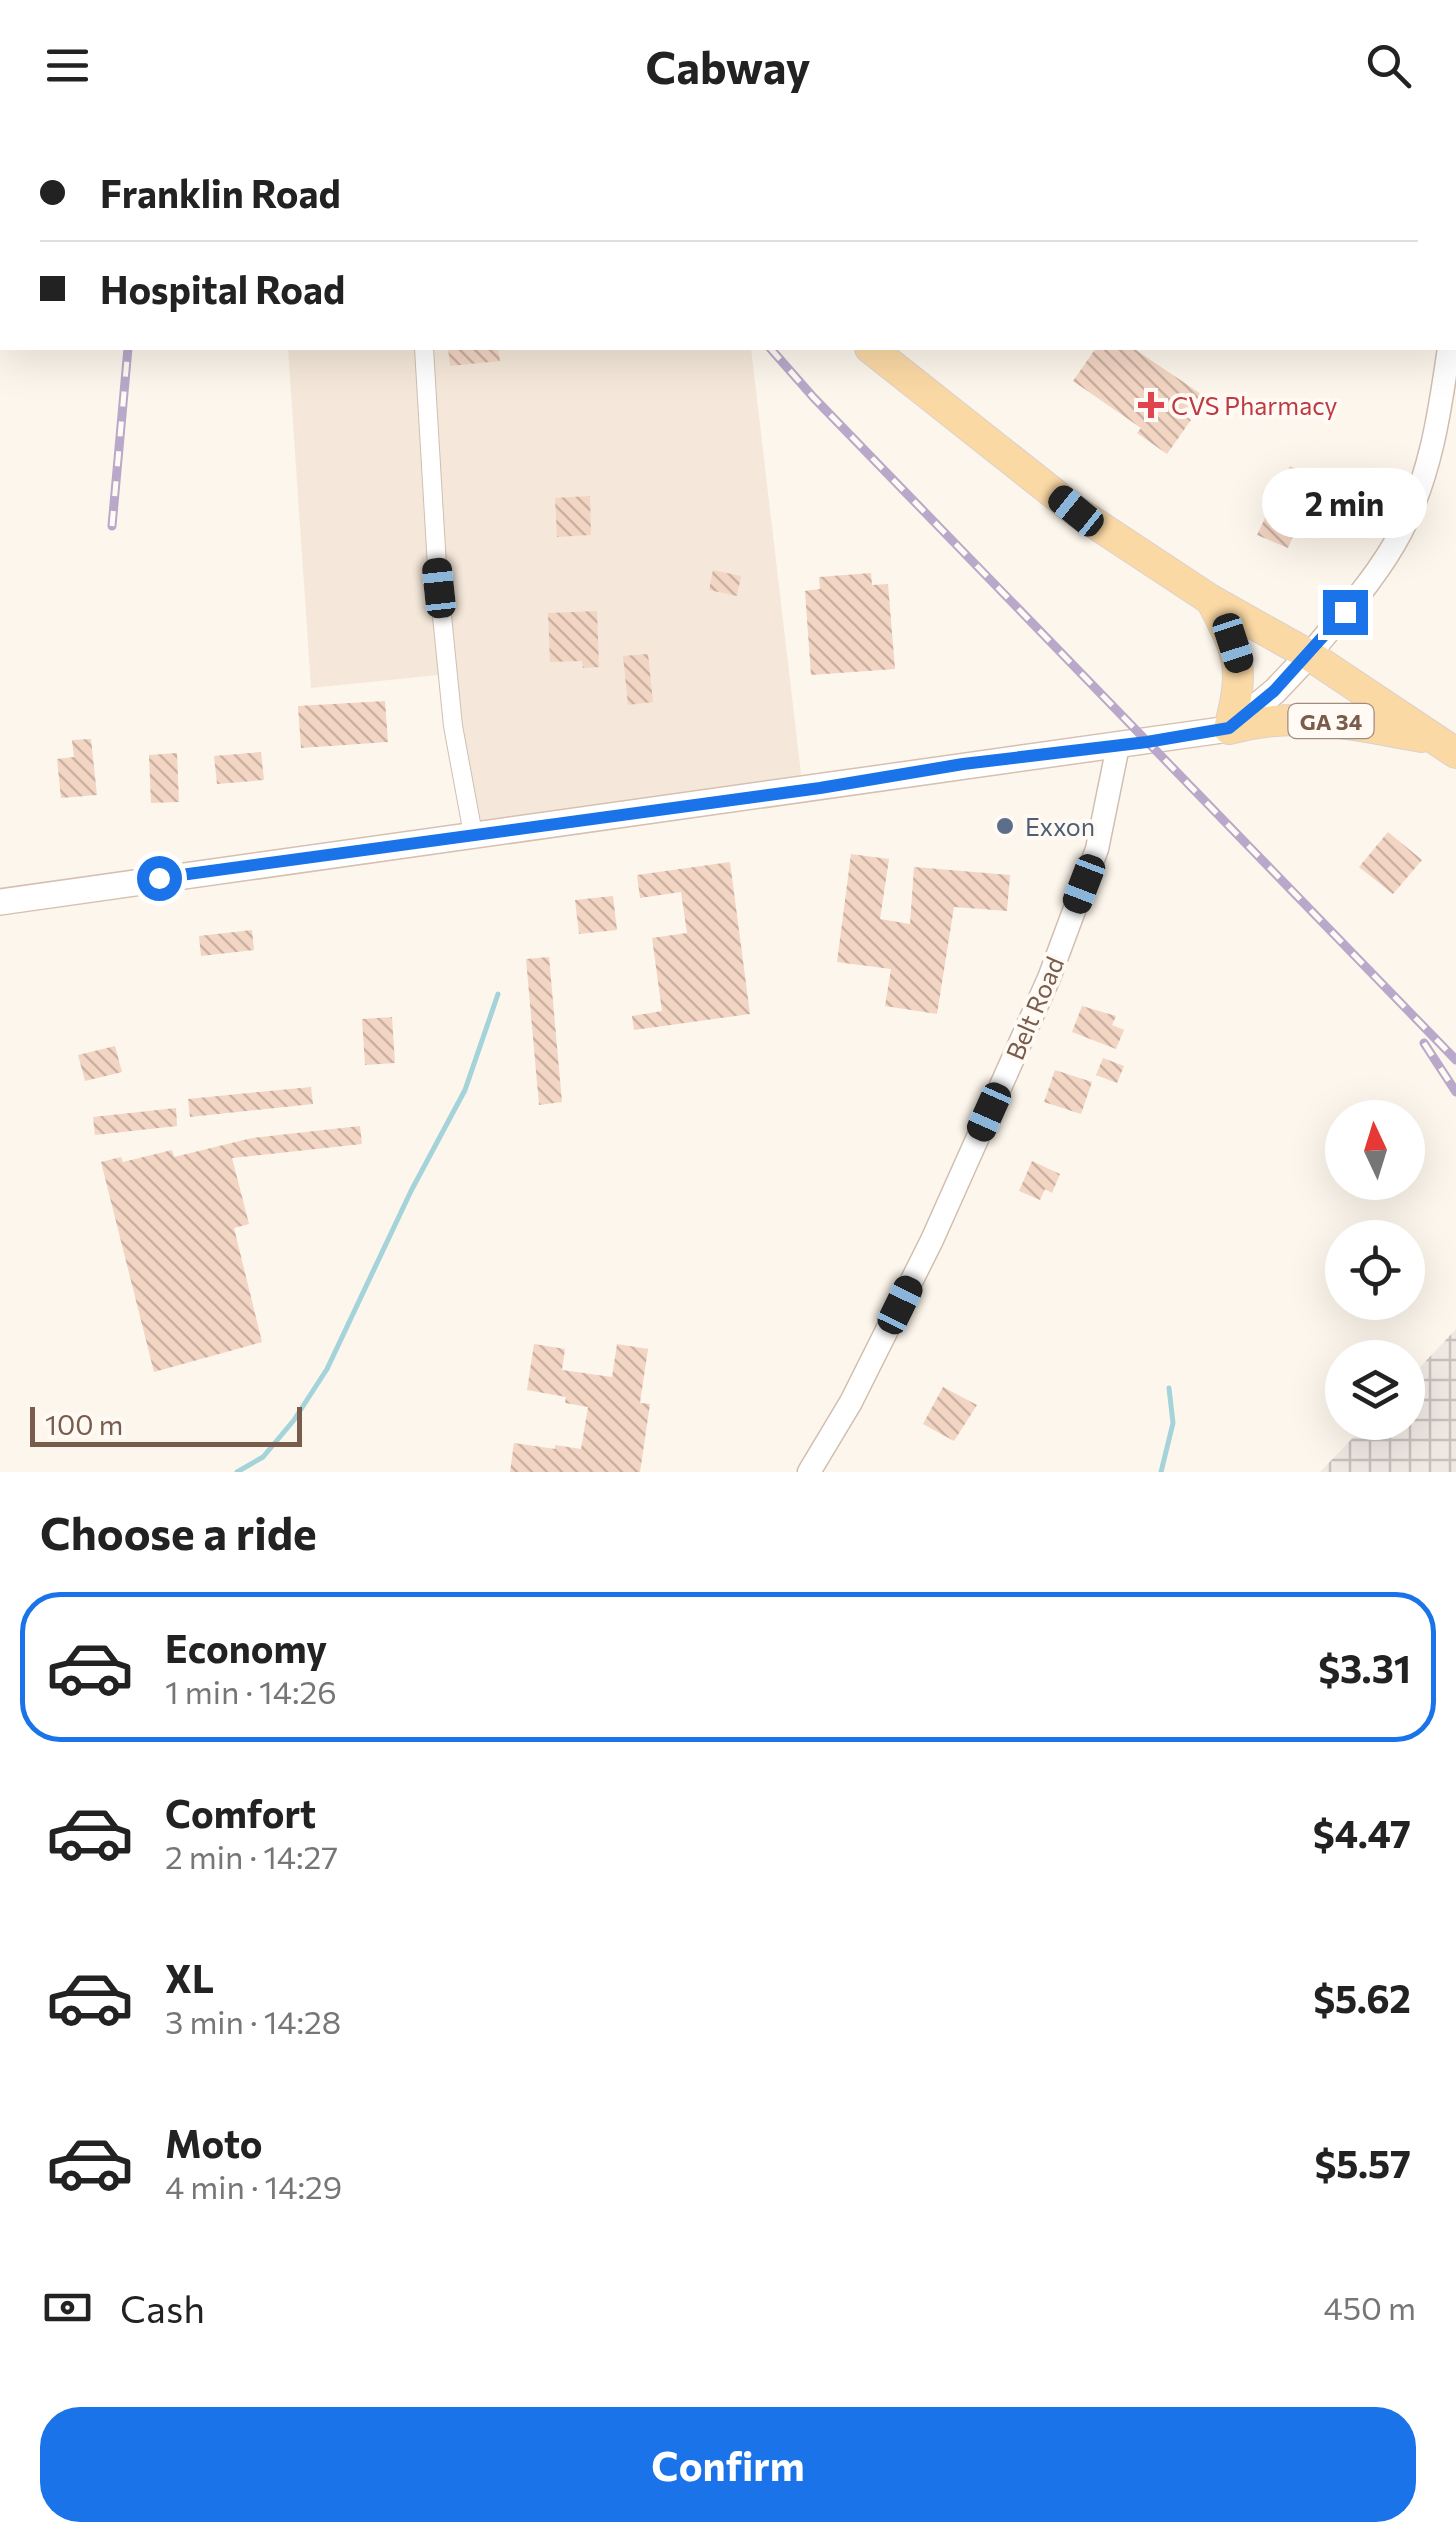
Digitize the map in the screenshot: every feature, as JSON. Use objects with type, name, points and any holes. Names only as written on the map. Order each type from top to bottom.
[{"type":"main road","points":[[873,350],[1076,511],[1211,600],[1309,655],[1445,746]]},
{"type":"main road","points":[[1211,600],[1240,663],[1238,693],[1229,728]]},
{"type":"main road","name":"GA 34","points":[[1229,728],[1274,691],[1309,655]]},
{"type":"main road","name":"GA 34","points":[[0,902],[820,788],[1026,755],[1118,746],[1265,719],[1313,718],[1445,746]]},
{"type":"street","points":[[424,350],[438,576],[453,726],[473,834]]},
{"type":"street","points":[[1309,655],[1363,590],[1400,534],[1413,506],[1430,454],[1449,350]]},
{"type":"street","name":"Belt Road","points":[[809,1472],[851,1402],[924,1256],[1049,978],[1097,849],[1118,746]]},
{"type":"shaded area","points":[[288,350],[751,350],[804,799],[474,848],[448,674],[311,688]]},
{"type":"shaded area","points":[[1456,1329],[1456,1472],[1320,1472],[1351,1440],[1425,1440],[1425,1362]]},
{"type":"building","points":[[448,350],[498,350],[500,361],[450,366]]},
{"type":"building","name":"CVS Pharmacy","points":[[1095,350],[1136,350],[1201,394],[1186,416],[1191,420],[1167,454],[1137,433],[1141,428],[1073,381]]},
{"type":"building","points":[[1290,466],[1318,478],[1288,548],[1257,535]]},
{"type":"building","points":[[590,496],[591,535],[557,537],[555,498]]},
{"type":"building","points":[[713,570],[741,576],[737,596],[709,590]]},
{"type":"building","points":[[871,573],[872,585],[888,584],[895,669],[811,675],[805,591],[820,589],[819,577]]},
{"type":"building","points":[[597,611],[599,667],[583,668],[582,661],[550,662],[548,613]]},
{"type":"building","points":[[648,654],[653,702],[628,705],[623,656]]},
{"type":"building","points":[[385,701],[388,742],[301,748],[298,706]]},
{"type":"building","points":[[91,739],[97,795],[61,798],[57,759],[74,757],[72,740]]},
{"type":"building","points":[[261,752],[264,780],[217,784],[214,756]]},
{"type":"building","points":[[177,753],[179,802],[151,803],[149,755]]},
{"type":"building","points":[[1388,832],[1422,860],[1393,894],[1359,867]]},
{"type":"building","points":[[851,854],[889,859],[880,919],[910,924],[914,867],[1010,875],[1007,911],[954,907],[937,1014],[885,1006],[891,969],[837,962]]},
{"type":"building","points":[[730,862],[750,1014],[634,1030],[632,1016],[662,1011],[652,938],[687,933],[681,892],[640,898],[637,875]]},
{"type":"building","points":[[613,896],[617,930],[579,934],[575,900]]},
{"type":"building","points":[[252,930],[254,950],[201,956],[199,936]]},
{"type":"building","points":[[549,957],[562,1102],[539,1105],[526,959]]},
{"type":"building","points":[[1082,1006],[1116,1016],[1112,1025],[1124,1030],[1116,1049],[1072,1032]]},
{"type":"building","points":[[392,1017],[395,1063],[365,1065],[362,1019]]},
{"type":"building","points":[[115,1046],[122,1072],[85,1081],[78,1055]]},
{"type":"building","points":[[1103,1058],[1124,1066],[1117,1083],[1096,1075]]},
{"type":"building","points":[[1055,1070],[1092,1082],[1081,1114],[1044,1102]]},
{"type":"building","points":[[311,1087],[313,1104],[190,1117],[188,1099]]},
{"type":"building","points":[[176,1108],[177,1126],[95,1135],[93,1117]]},
{"type":"building","points":[[360,1126],[362,1144],[232,1158],[249,1224],[234,1228],[262,1342],[154,1372],[101,1162],[121,1157],[123,1162],[172,1150],[174,1157],[252,1138]]},
{"type":"building","points":[[1032,1161],[1060,1174],[1052,1193],[1045,1189],[1040,1200],[1019,1191]]},
{"type":"building","points":[[534,1344],[565,1349],[562,1370],[612,1377],[617,1344],[648,1349],[640,1403],[650,1404],[640,1472],[510,1472],[514,1443],[581,1449],[588,1407],[565,1403],[566,1397],[527,1390]]},
{"type":"building","points":[[943,1387],[977,1405],[954,1441],[923,1424]]},
{"type":"waterway","points":[[237,1472],[263,1457],[294,1420],[327,1369],[411,1191],[465,1090],[498,994]]},
{"type":"waterway","points":[[1161,1472],[1173,1423],[1169,1388]]},
{"type":"railway","points":[[112,526],[128,350]]},
{"type":"railway","points":[[772,350],[1456,1060]]},
{"type":"railway","points":[[1424,1043],[1456,1092]]},
{"type":"place","name":"CVS Pharmacy","points":[[1151,405]]},
{"type":"place","name":"Exxon","points":[[1005,826]]},
{"type":"route","points":[[159,878],[1229,728],[1274,691],[1345,612]]}]
